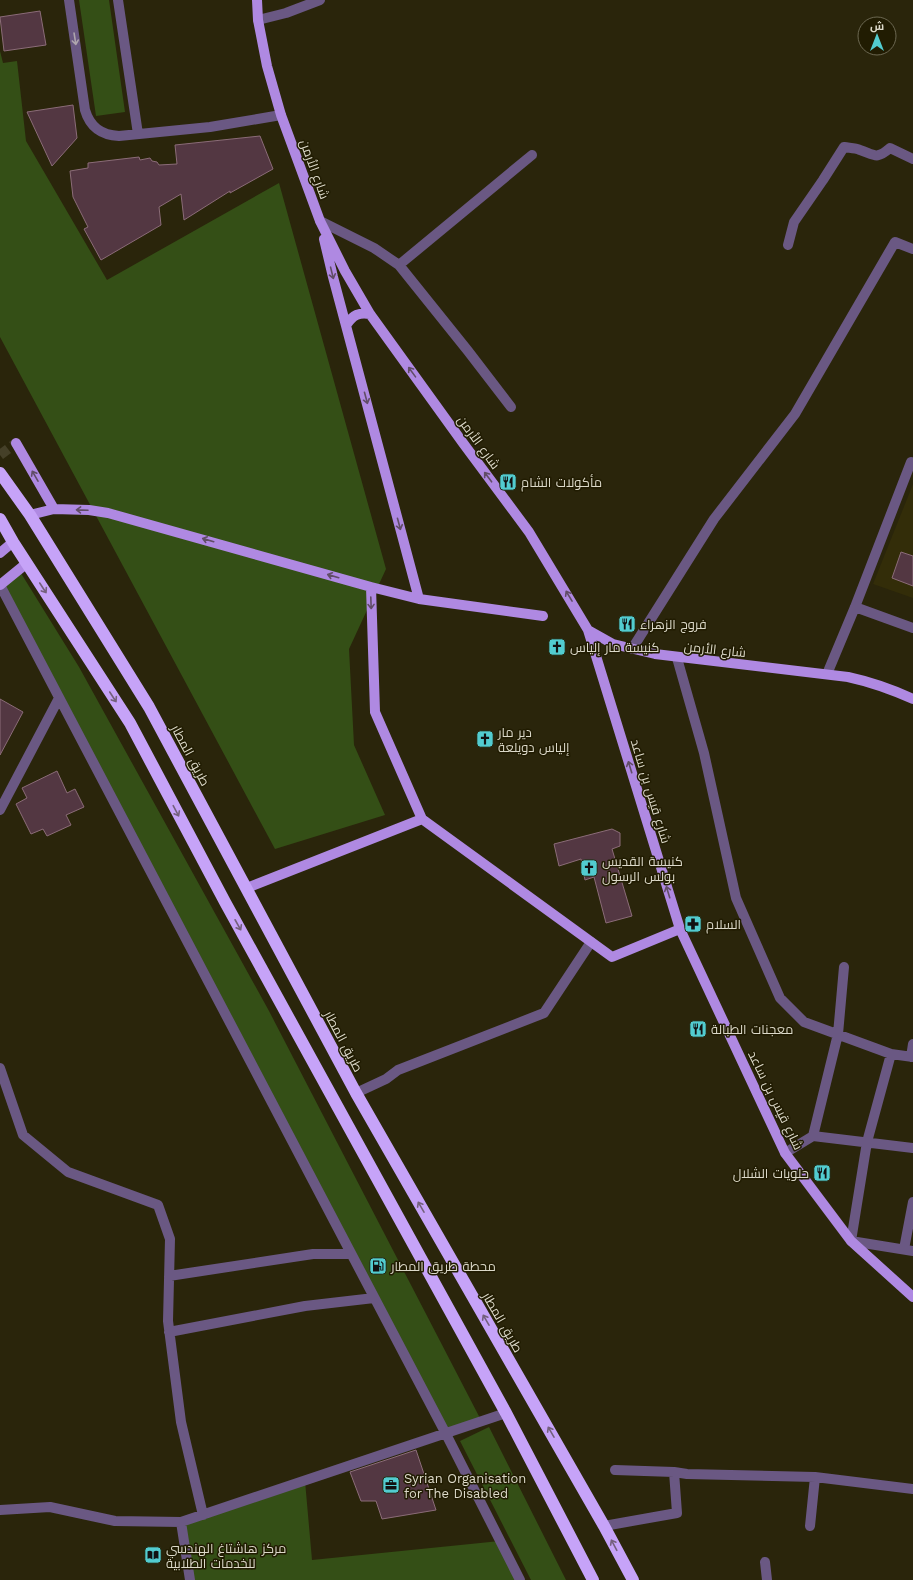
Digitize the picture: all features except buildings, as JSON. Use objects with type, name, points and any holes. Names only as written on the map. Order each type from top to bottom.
[{"type":"highway","name":"طريق المطار","points":[[0,473],[30,515],[149,707],[356,1094],[604,1526],[632,1580]]},
{"type":"highway","points":[[0,519],[130,723],[225,902],[506,1413],[593,1580]]},
{"type":"main road","name":"شارع الأرمن","points":[[257,0],[258,20],[267,66],[281,115],[320,221],[345,271],[370,314],[529,532],[588,630],[612,644],[632,649],[677,658],[826,674],[870,682],[891,688],[913,699]]},
{"type":"main road","points":[[320,221],[333,277],[347,324],[419,599]]},
{"type":"main road","points":[[347,324],[356,314],[370,314]]},
{"type":"main road","points":[[16,443],[54,509]]},
{"type":"main road","points":[[30,515],[54,509],[89,510],[130,518],[419,599],[543,616]]},
{"type":"main road","points":[[0,553],[14,542]]},
{"type":"main road","points":[[0,585],[27,563]]},
{"type":"main road","points":[[371,586],[375,712],[422,819],[612,957],[680,929]]},
{"type":"main road","name":"شارع قيس بن ساعد","points":[[588,630],[680,929],[784,1153],[852,1241],[913,1297]]},
{"type":"main road","points":[[247,888],[422,819]]},
{"type":"street","points":[[69,0],[88,119],[93,126],[101,132],[109,136],[138,134],[210,127],[281,115]]},
{"type":"street","points":[[118,0],[138,134]]},
{"type":"street","points":[[258,20],[286,13],[320,0]]},
{"type":"street","points":[[788,245],[794,222],[844,147],[859,149],[874,156],[880,156],[890,148],[913,159]]},
{"type":"street","points":[[399,265],[532,155]]},
{"type":"street","points":[[320,221],[374,248],[399,265],[511,407]]},
{"type":"street","points":[[632,649],[714,519],[795,414],[895,242],[913,249]]},
{"type":"street","points":[[826,674],[855,607],[911,462],[913,462]]},
{"type":"street","points":[[0,585],[446,1434],[520,1580]]},
{"type":"street","points":[[855,607],[913,628]]},
{"type":"street","points":[[677,658],[704,753],[736,898],[780,998],[804,1022],[891,1054],[912,1057],[913,1044]]},
{"type":"street","points":[[0,810],[59,698]]},
{"type":"street","points":[[356,1094],[386,1079],[398,1070],[544,1013],[591,942]]},
{"type":"street","points":[[813,1136],[838,1034],[844,967]]},
{"type":"street","points":[[891,1054],[867,1142],[852,1241],[909,1250],[913,1202]]},
{"type":"street","points":[[0,1068],[23,1134],[68,1172],[158,1205],[170,1239],[168,1321],[181,1422],[203,1515]]},
{"type":"street","points":[[784,1153],[813,1136],[913,1148]]},
{"type":"street","points":[[169,1276],[313,1254],[351,1254]]},
{"type":"street","points":[[169,1332],[305,1306],[374,1298]]},
{"type":"street","points":[[0,1510],[50,1507],[115,1521],[182,1522],[506,1413]]},
{"type":"street","points":[[615,1470],[674,1472],[687,1474],[815,1477],[913,1489]]},
{"type":"street","points":[[604,1526],[677,1513],[674,1472]]},
{"type":"street","points":[[810,1526],[815,1477]]},
{"type":"street","points":[[182,1522],[190,1580]]},
{"type":"street","points":[[765,1562],[767,1580]]},
{"type":"shaded area","points":[[913,484],[913,598],[873,584]]},
{"type":"green space","points":[[79,0],[109,0],[125,112],[96,116]]},
{"type":"green space","points":[[0,51],[3,63],[17,61],[26,141],[107,280],[279,183],[386,569],[349,649],[354,745],[385,815],[275,849],[0,337]]},
{"type":"green space","points":[[19,570],[79,667],[269,1011],[482,1422],[446,1434],[0,585]]},
{"type":"green space","points":[[489,1427],[566,1580],[531,1580],[460,1441]]},
{"type":"green space","points":[[305,1481],[312,1560],[500,1541],[520,1580],[190,1580],[181,1522]]},
{"type":"tunnel","points":[[0,455],[16,443]]},
{"type":"place","name":"مأكولات الشام","points":[[508,482]]},
{"type":"place","name":"فروج الزهراء","points":[[627,624]]},
{"type":"place","name":"كنيسة مار إلياس","points":[[557,647]]},
{"type":"place","name":"دير مار إلياس دويلعة","points":[[485,739]]},
{"type":"place","name":"كنيسة القديس بولس الرسول","points":[[589,868]]},
{"type":"place","name":"السلام","points":[[693,924]]},
{"type":"place","name":"معجنات الطبالة","points":[[698,1029]]},
{"type":"place","name":"حلويات الشلال","points":[[822,1173]]},
{"type":"place","name":"محطة طريق المطار","points":[[378,1266]]},
{"type":"place","name":"Syrian Organisation for The Disabled","points":[[391,1485]]},
{"type":"place","name":"مركز هاشتاغ الهندسي للخدمات الطلابية","points":[[153,1555]]}]
